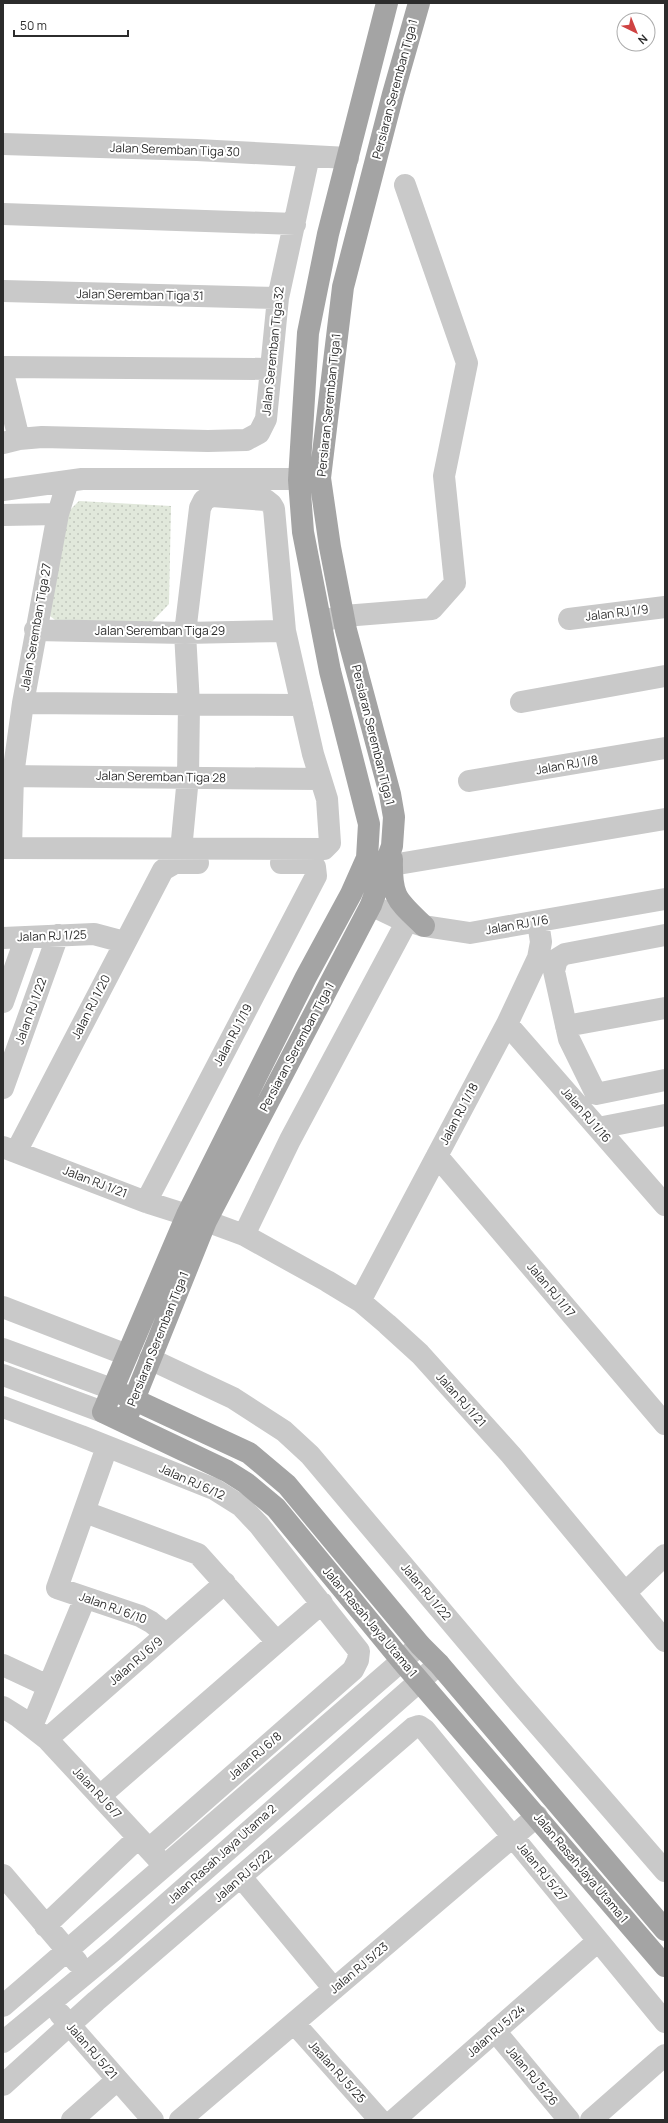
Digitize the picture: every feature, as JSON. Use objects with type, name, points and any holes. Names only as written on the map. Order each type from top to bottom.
[{"type":"main road","name":"Persiaran Seremban Tiga 1","points":[[103,1412],[126,1355],[196,1218],[372,905],[392,855],[394,817],[390,794],[344,616],[330,547],[310,479],[308,333],[328,234],[387,3]]},
{"type":"main road","name":"Persiaran Seremban Tiga 1","points":[[125,1422],[150,1359],[196,1218],[306,976],[351,894],[367,858],[369,824],[330,671],[303,532],[310,479],[343,287],[393,94],[419,3]]},
{"type":"main road","points":[[392,855],[391,883],[399,902],[415,923]]},
{"type":"main road","points":[[351,894],[372,905]]},
{"type":"main road","name":"Jalan Rasah Jaya Utama 1","points":[[112,1389],[249,1453],[287,1485],[420,1645],[439,1664],[665,1930]]},
{"type":"main road","name":"Jalan Rasah Jaya Utama 1","points":[[103,1412],[227,1471],[246,1483],[276,1508],[402,1660],[665,1966]]},
{"type":"street","name":"Jalan Seremban Tiga 30","points":[[3,144],[198,150],[348,158]]},
{"type":"street","name":"Jalan Seremban Tiga 32","points":[[11,441],[42,437],[208,442],[246,440],[259,433],[266,419],[278,298],[309,156]]},
{"type":"street","points":[[321,621],[344,616],[432,609],[455,583],[444,476],[467,363],[405,186]]},
{"type":"street","points":[[3,214],[294,224]]},
{"type":"street","name":"Jalan Seremban Tiga 31","points":[[3,292],[278,298]]},
{"type":"street","points":[[3,366],[271,369]]},
{"type":"street","points":[[3,373],[11,441]]},
{"type":"street","points":[[3,490],[82,479],[310,479]]},
{"type":"street","name":"Jalan Seremban Tiga 27","points":[[7,848],[8,776],[58,514],[68,481]]},
{"type":"street","points":[[7,848],[175,858],[324,849],[328,846],[330,843],[327,799],[320,779],[285,631],[274,509],[266,500],[212,496],[204,500],[200,508],[185,633],[189,704],[188,777],[175,858]]},
{"type":"street","points":[[3,515],[58,514]]},
{"type":"street","name":"Jalan RJ 1/9","points":[[569,619],[665,607]]},
{"type":"street","name":"Jalan Seremban Tiga 29","points":[[35,630],[185,633],[285,631]]},
{"type":"street","points":[[521,702],[665,676]]},
{"type":"street","points":[[23,703],[302,705]]},
{"type":"street","name":"Jalan RJ 1/8","points":[[469,781],[665,748]]},
{"type":"street","name":"Jalan Seremban Tiga 28","points":[[8,776],[320,779]]},
{"type":"street","points":[[392,855],[665,819]]},
{"type":"street","name":"Jalan RJ 1/19","points":[[146,1202],[316,876],[314,867],[306,863],[174,863],[175,858]]},
{"type":"street","name":"Jalan RJ 1/20","points":[[10,1149],[163,870],[175,858]]},
{"type":"street","name":"Jalan RJ 1/6","points":[[372,905],[415,923],[470,933],[665,899]]},
{"type":"street","name":"Jalan RJ 1/18","points":[[360,1302],[508,1024],[538,958],[549,954],[538,922]]},
{"type":"street","points":[[244,1235],[290,1140],[415,923]]},
{"type":"street","name":"Jalan RJ 1/25","points":[[3,938],[94,934],[124,942]]},
{"type":"street","name":"Jalan RJ 1/22","points":[[3,1088],[58,935]]},
{"type":"street","points":[[596,1094],[578,1059],[566,1026],[549,954],[565,954],[665,935]]},
{"type":"street","points":[[3,1002],[26,937]]},
{"type":"street","points":[[566,1026],[665,1008]]},
{"type":"street","name":"Jalan RJ 1/16","points":[[508,1024],[665,1205]]},
{"type":"street","points":[[576,1103],[596,1094],[665,1080]]},
{"type":"street","points":[[598,1128],[665,1115]]},
{"type":"street","name":"Jalan RJ 1/21","points":[[10,1149],[146,1202],[244,1235],[360,1302],[387,1324],[430,1366],[511,1455],[665,1641]]},
{"type":"street","name":"Jalan RJ 1/17","points":[[437,1156],[665,1424]]},
{"type":"street","points":[[3,1307],[126,1355]]},
{"type":"street","name":"Jalan Rasah Jaya Utama 1","points":[[3,1349],[112,1389]]},
{"type":"street","name":"Jalan RJ 1/22","points":[[150,1359],[233,1398],[284,1432],[310,1455],[509,1691],[665,1871]]},
{"type":"street","name":"Jalan Rasah Jaya Utama 1","points":[[3,1375],[103,1412]]},
{"type":"street","name":"Jalan RJ 6/12","points":[[3,1407],[214,1489],[241,1506],[259,1525],[359,1651],[358,1660]]},
{"type":"street","points":[[107,1447],[84,1512],[190,1550],[205,1561],[277,1642]]},
{"type":"street","name":"Jalan RJ 6/10","points":[[84,1512],[57,1588],[140,1616],[151,1622],[166,1634]]},
{"type":"street","points":[[625,1593],[665,1554]]},
{"type":"street","name":"Jalan RJ 6/9","points":[[39,1733],[166,1634],[224,1582]]},
{"type":"street","points":[[39,1733],[48,1686],[85,1598]]},
{"type":"street","points":[[100,1796],[322,1603]]},
{"type":"street","points":[[3,2006],[420,1645]]},
{"type":"street","name":"Jalan RJ 6/8","points":[[45,1926],[353,1670],[358,1660]]},
{"type":"street","name":"Jalan Rasah Jaya Utama 2","points":[[3,2042],[86,1974],[439,1664]]},
{"type":"street","points":[[3,1665],[48,1686]]},
{"type":"street","name":"Jalan RJ 6/7","points":[[3,1707],[39,1733],[100,1796],[165,1867],[186,1887]]},
{"type":"street","name":"Jalan RJ 5/27","points":[[416,1727],[419,1726],[425,1730],[514,1836],[665,2022]]},
{"type":"street","name":"Jalan RJ 5/22","points":[[3,2085],[241,1877],[416,1727]]},
{"type":"street","name":"Jalan RJ 5/23","points":[[180,2120],[537,1816]]},
{"type":"street","points":[[3,1875],[86,1974]]},
{"type":"street","points":[[241,1877],[334,1989]]},
{"type":"street","name":"Jalan RJ 5/24","points":[[394,2120],[598,1941]]},
{"type":"street","name":"Jalan RJ 5/21","points":[[31,1982],[153,2120]]},
{"type":"street","name":"Jaalan RJ 5/25","points":[[294,2023],[380,2120]]},
{"type":"street","name":"Jalan RJ 5/26","points":[[495,2031],[569,2120]]},
{"type":"street","points":[[591,2120],[665,2055]]},
{"type":"street","points":[[72,2120],[117,2080]]},
{"type":"shaded area","points":[[79,501],[171,506],[169,604],[148,626],[64,627],[50,616],[59,521]]}]
